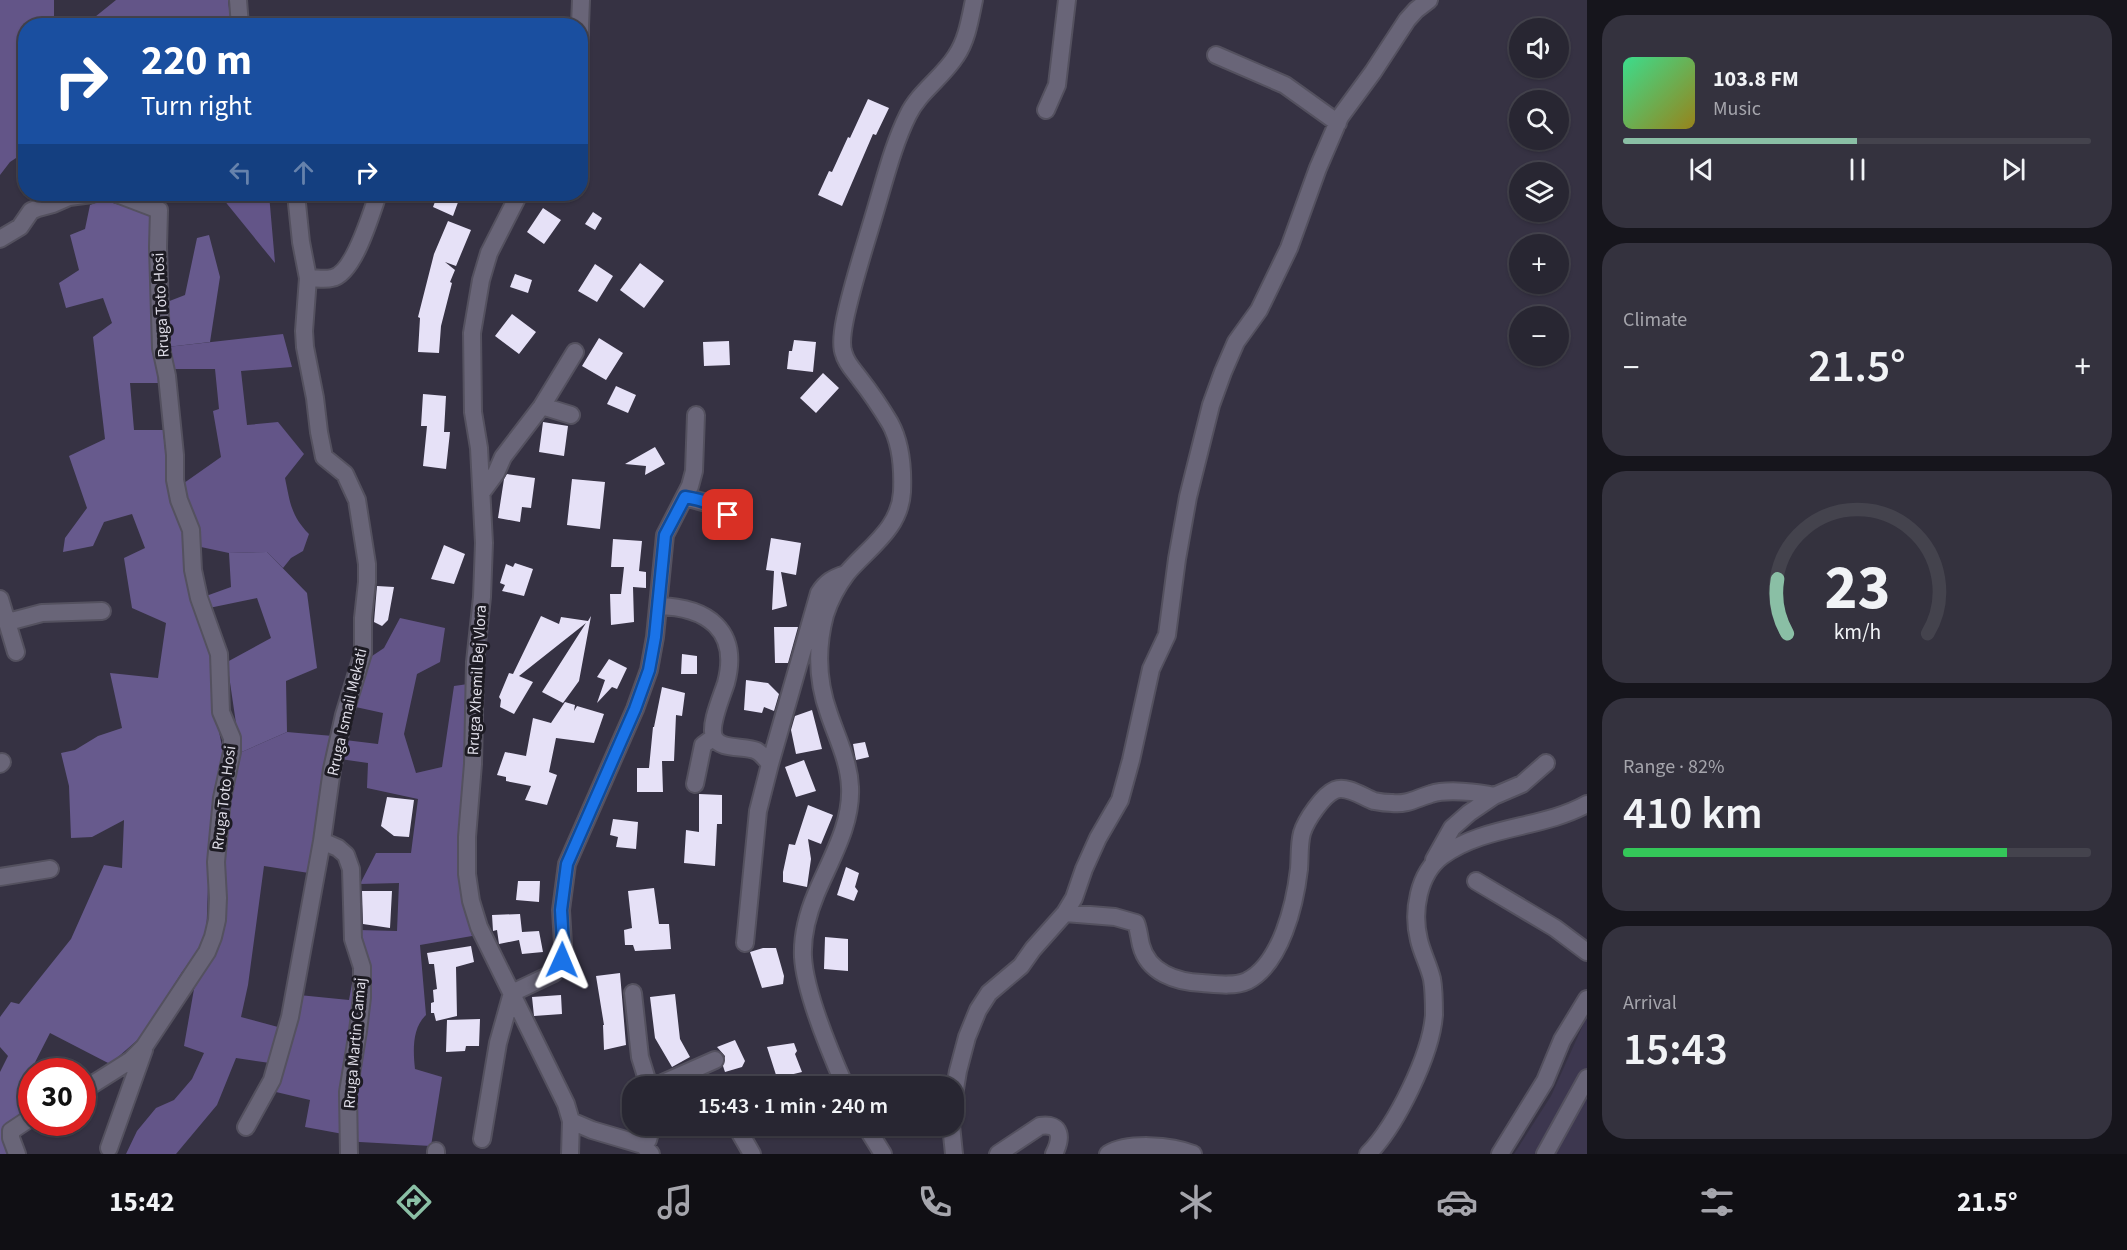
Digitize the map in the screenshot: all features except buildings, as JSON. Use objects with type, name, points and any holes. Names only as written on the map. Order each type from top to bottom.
[{"type":"street","points":[[238,0],[239,18]]},
{"type":"street","points":[[580,18],[581,0]]},
{"type":"street","points":[[841,1076],[823,1033],[807,981],[803,958],[807,921],[814,897],[836,849],[849,809],[848,768],[820,684],[818,659],[820,635],[827,611],[846,574],[883,536],[897,514],[902,498],[903,483],[902,464],[892,426],[844,354],[845,321],[888,169],[908,116],[922,93],[955,58],[963,42],[974,0]]},
{"type":"street","points":[[1046,110],[1057,85],[1067,0]]},
{"type":"street","points":[[958,1076],[964,1048],[978,1010],[989,993],[1021,966],[1065,913],[1074,898],[1098,838],[1120,800],[1151,669],[1167,635],[1188,497],[1211,405],[1236,342],[1259,310],[1289,248],[1318,168],[1338,123],[1407,20],[1429,0]]},
{"type":"street","points":[[1216,55],[1285,85],[1338,123]]},
{"type":"street","points":[[0,238],[20,227],[31,211],[60,201]]},
{"type":"street","name":"Rruga Toto Hosi","points":[[96,1082],[131,1060],[144,1047],[207,952],[213,937],[218,898],[216,862],[222,798],[232,752],[232,738],[221,712],[219,654],[193,570],[191,530],[179,500],[176,480],[169,399],[161,348],[159,210],[135,201]]},
{"type":"street","name":"Rruga Ismail Mekati","points":[[246,1127],[272,1080],[290,1017],[322,841],[332,769],[344,715],[363,653],[367,564],[355,492],[345,474],[324,457],[319,432],[318,413],[304,331],[308,278],[297,201]]},
{"type":"street","points":[[308,278],[333,278],[343,273],[353,258],[375,201]]},
{"type":"street","name":"Rruga Xhemil Bej Vlora","points":[[515,201],[489,253],[481,280],[473,325],[471,365],[473,412],[479,448],[482,492],[483,568],[475,662],[473,764],[467,837],[467,874],[471,901],[479,927],[559,1087],[571,1121],[570,1154]]},
{"type":"street","points":[[482,492],[496,473],[503,457],[542,406],[575,352]]},
{"type":"street","points":[[542,406],[571,415]]},
{"type":"street","points":[[482,1139],[498,1043],[512,993],[554,973],[562,960],[561,910],[567,864],[639,699],[649,670],[665,535],[685,497],[694,471],[696,415]]},
{"type":"street","points":[[685,497],[717,506],[738,525]]},
{"type":"street","points":[[746,943],[758,812],[770,764],[819,593],[824,584],[846,574]]},
{"type":"street","points":[[0,600],[16,652]]},
{"type":"street","points":[[658,606],[673,606],[704,615],[715,622],[723,633],[729,662],[717,711],[714,737],[728,747],[757,751],[770,764]]},
{"type":"street","points":[[8,622],[42,613],[102,611]]},
{"type":"street","points":[[694,784],[703,745],[714,737]]},
{"type":"street","points":[[1368,1154],[1398,1113],[1423,1058],[1431,1033],[1434,1016],[1432,981],[1419,941],[1416,914],[1422,883],[1452,828],[1494,796],[1522,784],[1546,762]]},
{"type":"street","points":[[1065,913],[1115,917],[1136,923],[1141,946],[1148,960],[1160,972],[1176,980],[1222,985],[1245,982],[1257,974],[1268,962],[1280,941],[1290,915],[1295,892],[1302,834],[1309,817],[1334,790],[1352,791],[1374,801],[1394,804],[1412,802],[1433,793],[1494,796]]},
{"type":"street","points":[[1429,869],[1441,857],[1459,847],[1498,831],[1562,816],[1587,804]]},
{"type":"street","name":"Rruga Martin Camaj","points":[[322,841],[338,848],[346,855],[351,869],[353,939],[362,967],[362,998],[348,1092],[349,1154]]},
{"type":"street","points":[[0,877],[50,869]]},
{"type":"street","points":[[1476,881],[1555,928],[1587,952]]},
{"type":"street","points":[[633,993],[640,1057],[646,1076]]},
{"type":"street","points":[[1500,1154],[1545,1081],[1562,1040],[1587,999]]},
{"type":"street","points":[[109,1148],[144,1047]]},
{"type":"street","points":[[679,1076],[715,1060]]},
{"type":"street","points":[[1545,1154],[1587,1078]]},
{"type":"street","points":[[571,1121],[647,1150]]},
{"type":"street","points":[[17,1154],[11,1131],[18,1124]]},
{"type":"street","points":[[998,1154],[1040,1126],[1048,1125],[1054,1127],[1059,1134],[1059,1142],[1054,1154]]},
{"type":"street","points":[[742,1136],[752,1154]]},
{"type":"street","points":[[872,1136],[883,1154]]},
{"type":"street","points":[[952,1136],[954,1154]]},
{"type":"street","points":[[1108,1154],[1125,1147],[1139,1146],[1182,1150],[1193,1154]]},
{"type":"shaded area","points":[[0,0],[54,0],[54,18],[18,18],[18,157],[10,162],[0,175]]},
{"type":"shaded area","points":[[116,0],[228,0],[230,18],[94,18]]},
{"type":"shaded area","points":[[100,201],[153,215],[158,383],[130,383],[134,430],[163,430],[169,490],[183,534],[215,663],[213,702],[224,756],[209,860],[206,941],[182,972],[142,1036],[110,1064],[50,1033],[37,1058],[18,1058],[18,1117],[8,1124],[13,1154],[0,1154],[0,1072],[8,1056],[0,1047],[0,1017],[11,1002],[19,1004],[71,939],[104,865],[122,868],[124,820],[92,837],[71,838],[69,786],[61,753],[75,750],[98,736],[122,728],[110,673],[158,678],[166,623],[132,608],[124,558],[145,548],[132,514],[104,522],[93,546],[63,552],[65,538],[87,508],[69,456],[105,439],[93,337],[112,323],[103,298],[66,308],[59,283],[79,270],[70,235],[85,229],[90,205]]},
{"type":"shaded area","points":[[225,201],[270,201],[275,263]]},
{"type":"shaded area","points":[[209,235],[220,277],[210,342],[167,347],[167,302],[185,295],[197,238]]},
{"type":"shaded area","points":[[283,334],[292,367],[241,371],[247,425],[278,422],[304,454],[285,478],[295,515],[309,534],[303,551],[291,558],[283,568],[267,552],[229,553],[201,547],[184,483],[221,457],[213,411],[219,409],[215,369],[172,369],[167,347]]},
{"type":"shaded area","points":[[267,552],[307,593],[317,668],[286,681],[287,732],[237,754],[238,737],[227,662],[271,638],[257,598],[209,608],[206,596],[231,587],[229,553]]},
{"type":"shaded area","points":[[400,618],[445,628],[440,662],[417,674],[404,734],[416,773],[442,767],[454,686],[468,684],[459,884],[472,936],[420,945],[426,1015],[421,1020],[416,1033],[415,1069],[442,1077],[431,1146],[342,1141],[343,1134],[305,1127],[310,1100],[276,1092],[299,995],[349,1000],[353,978],[366,960],[358,930],[397,931],[399,883],[360,884],[376,853],[411,853],[418,799],[367,788],[368,763],[340,759],[345,740],[378,744],[383,713],[351,706],[369,658],[384,648]]},
{"type":"shaded area","points":[[287,732],[333,736],[309,873],[264,866],[248,985],[241,1017],[278,1027],[270,1063],[236,1058],[217,1105],[176,1154],[126,1154],[137,1131],[156,1108],[174,1100],[192,1079],[204,1053],[184,1046],[194,989],[217,949],[221,864],[237,754]]},
{"type":"shaded area","points":[[1587,1016],[1587,1154],[1514,1154],[1551,1096]]},
{"type":"route","points":[[562,960],[561,910],[567,864],[608,773],[649,670],[655,637],[665,535],[685,497],[717,506],[728,515]]}]
